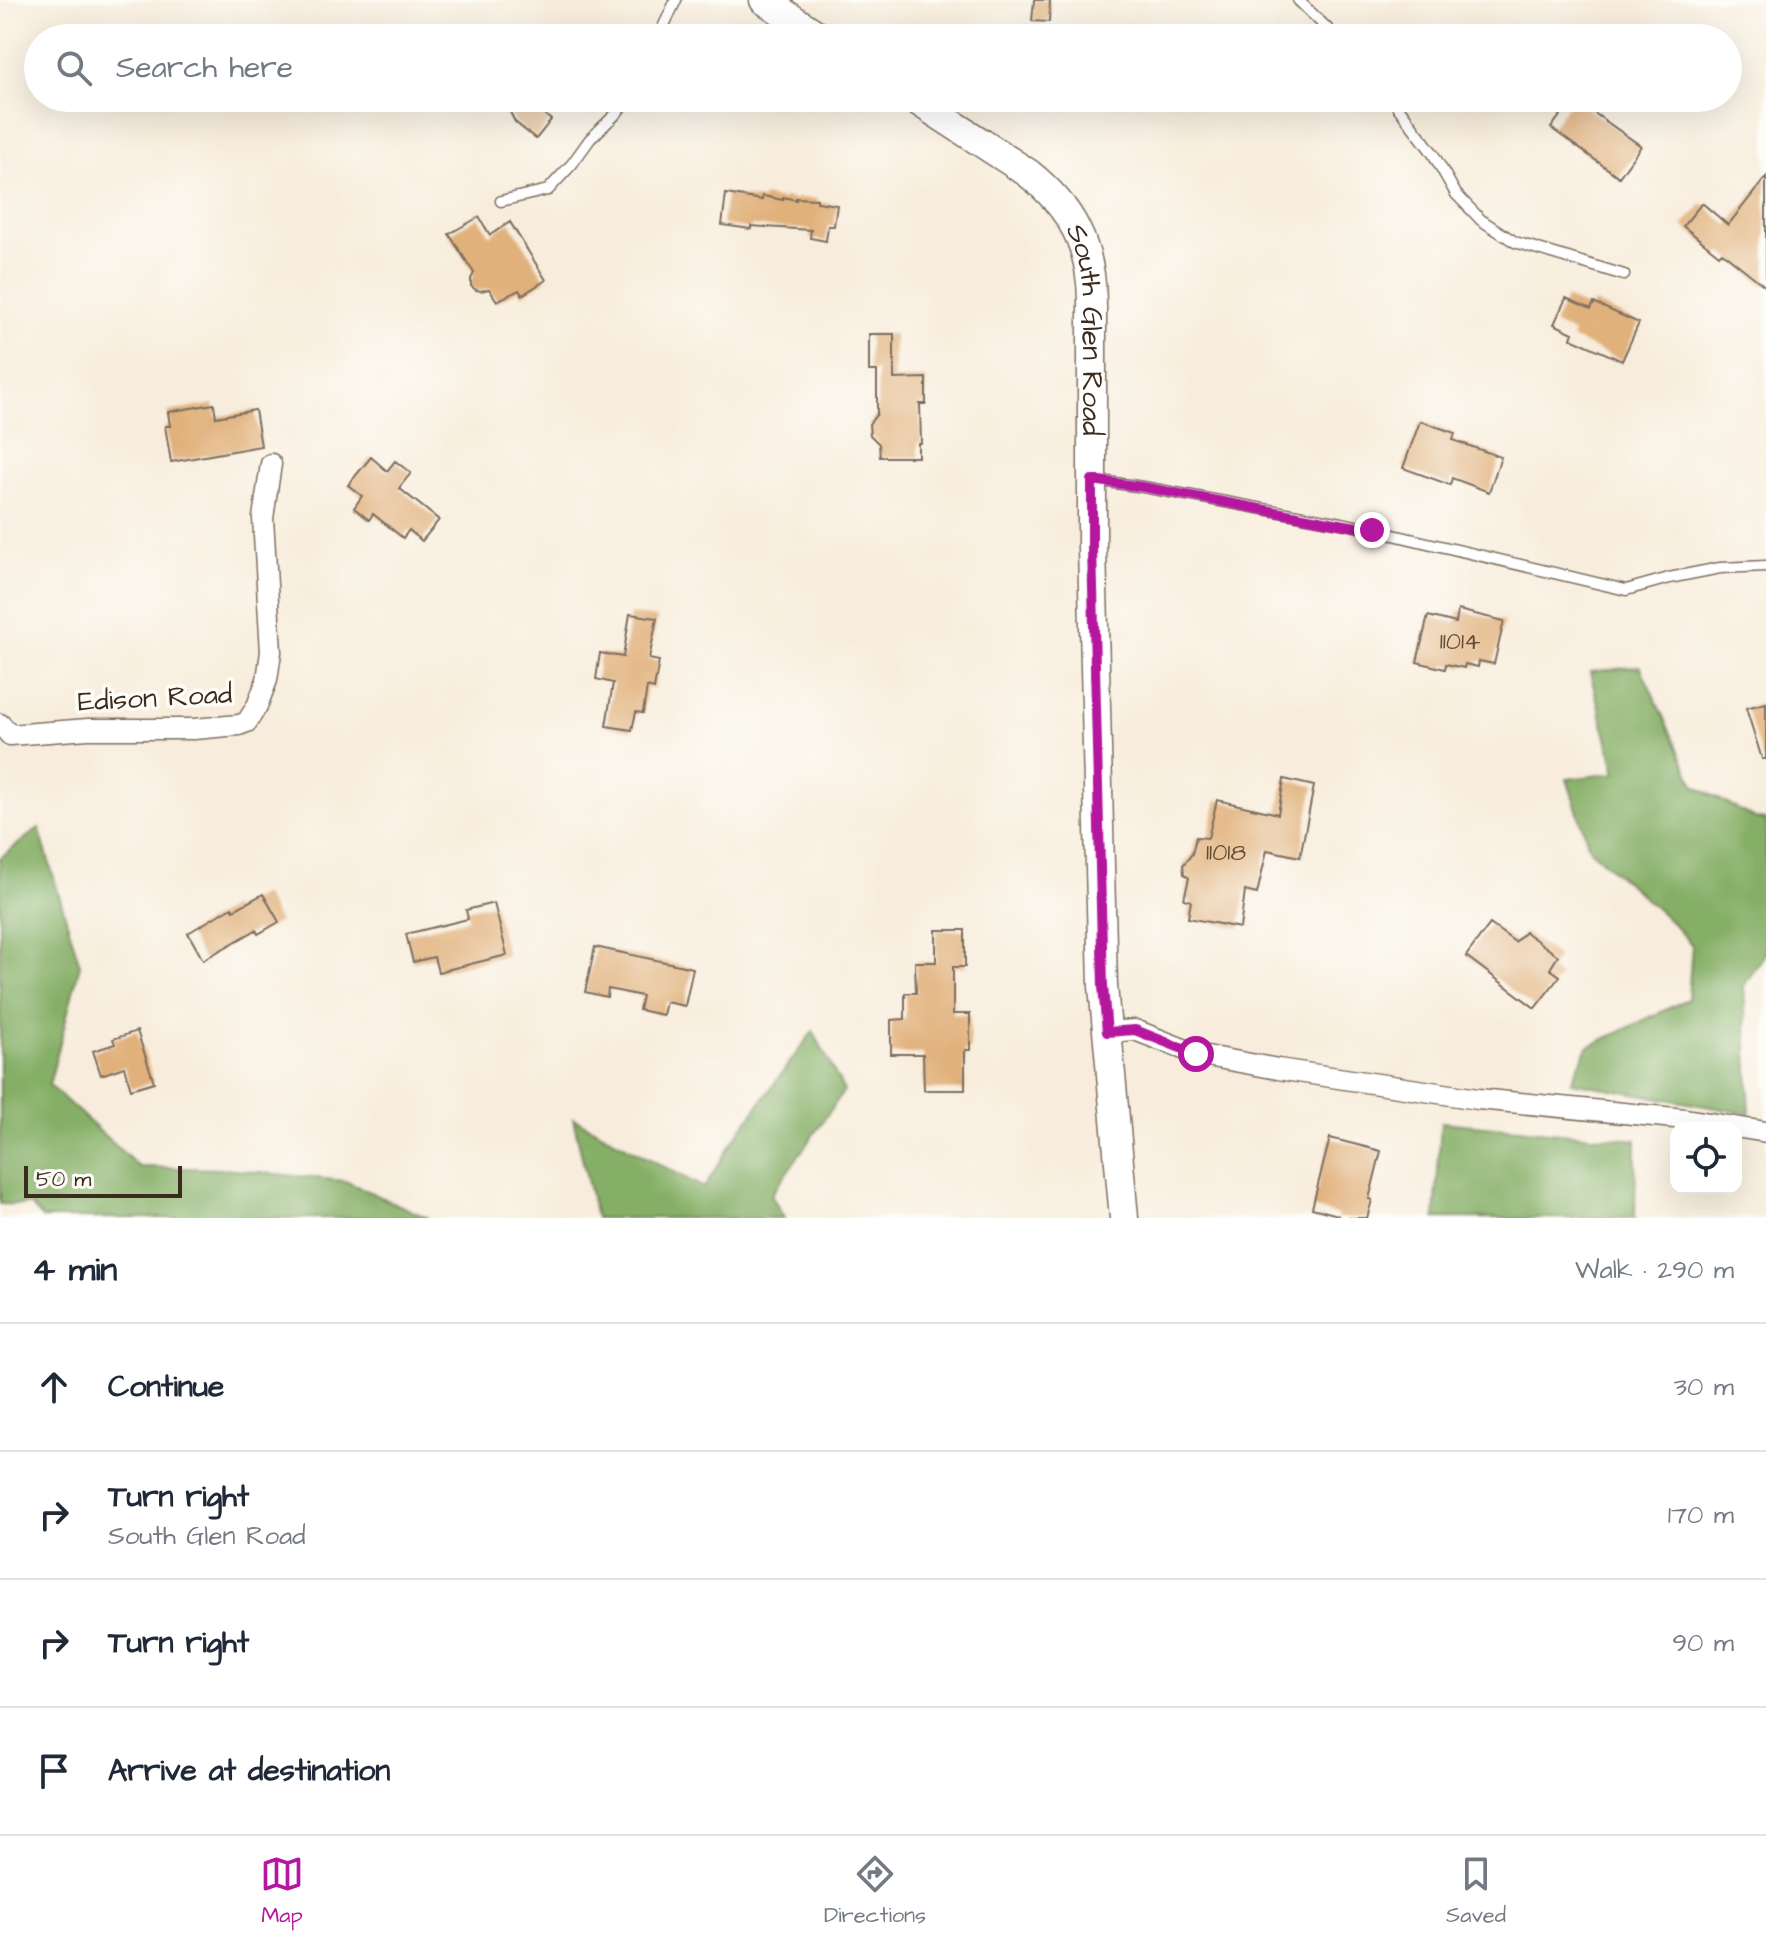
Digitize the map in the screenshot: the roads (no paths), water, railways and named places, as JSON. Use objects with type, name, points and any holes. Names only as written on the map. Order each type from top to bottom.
[{"type":"main road","points":[[764,0],[801,24]]},
{"type":"main road","name":"South Glen Road","points":[[934,112],[1042,184],[1064,209],[1081,238],[1092,287],[1092,547],[1103,986],[1124,1218]]},
{"type":"street","name":"Edison Road","points":[[0,724],[10,735],[88,729],[194,729],[247,722],[267,680],[271,652],[263,518],[271,464]]},
{"type":"street","points":[[1107,1032],[1135,1030],[1196,1054],[1278,1069],[1478,1099],[1685,1119],[1766,1132]]},
{"type":"lane","points":[[665,24],[676,0]]},
{"type":"lane","points":[[1298,0],[1323,24]]},
{"type":"lane","points":[[501,201],[548,190],[590,139],[618,112]]},
{"type":"lane","points":[[1402,112],[1432,152],[1456,194],[1481,220],[1515,242],[1624,275]]},
{"type":"lane","points":[[1092,480],[1347,524],[1626,590],[1720,568],[1766,566]]}]
